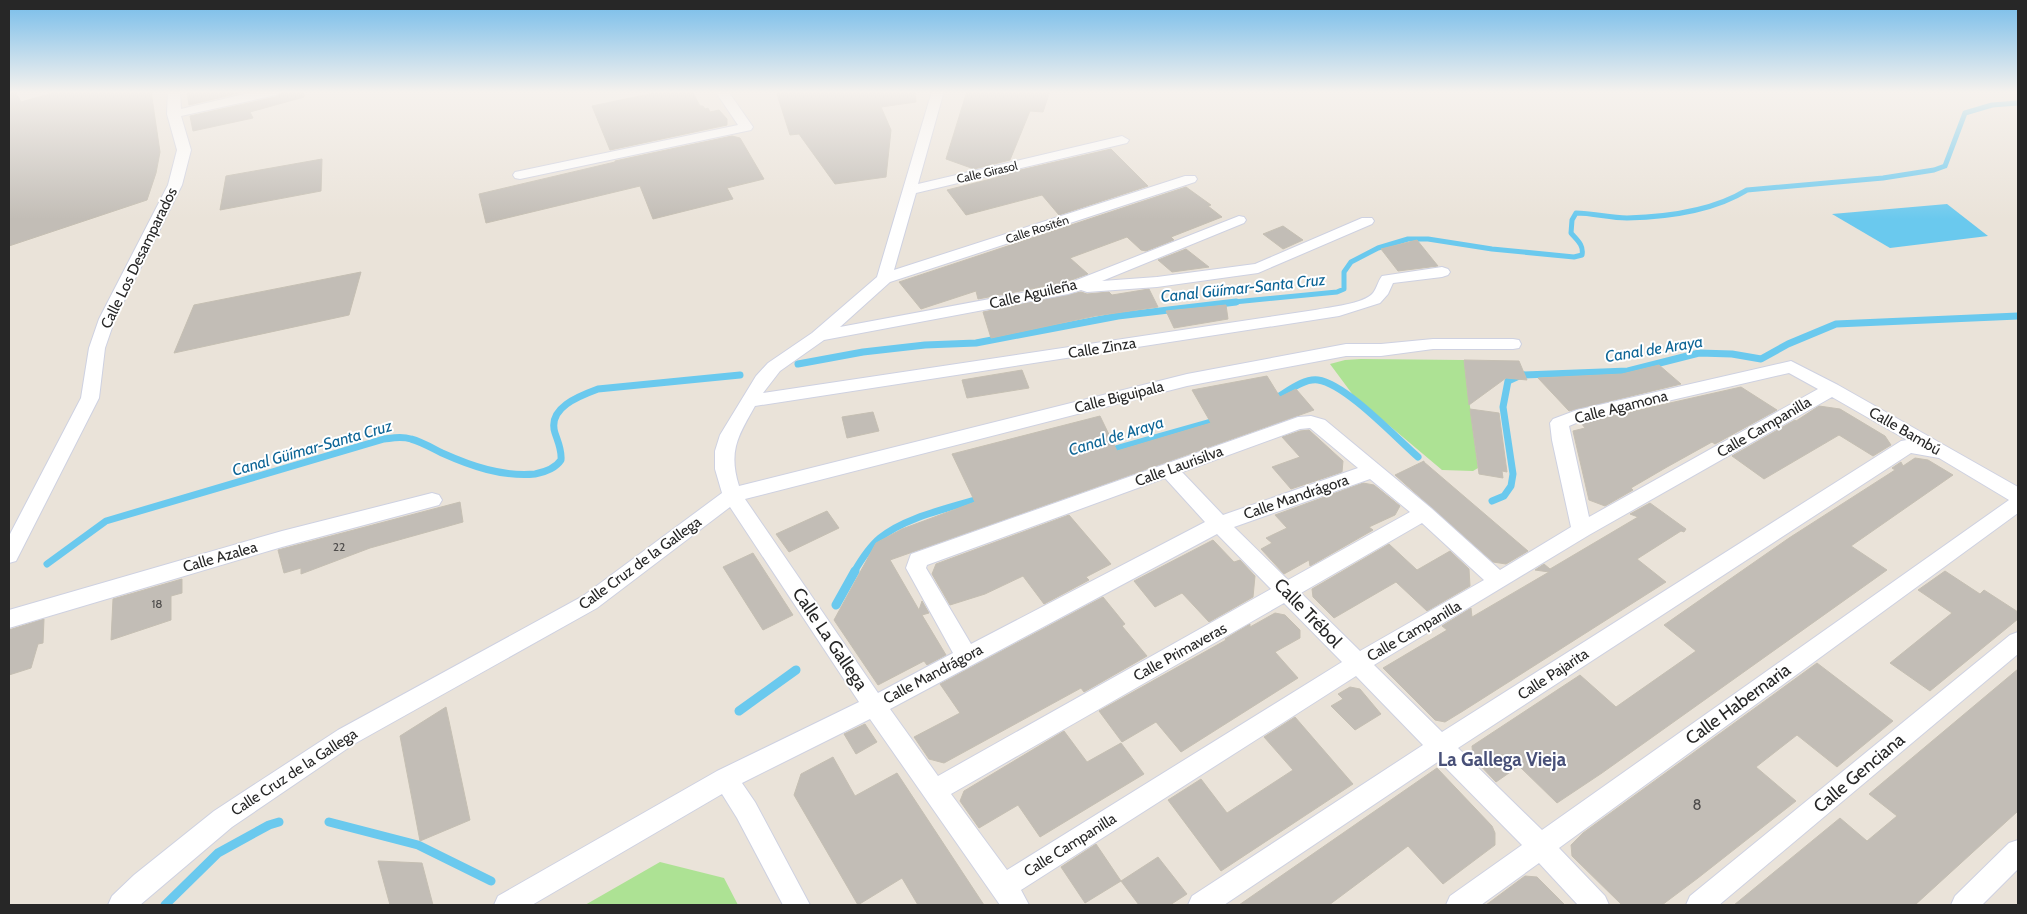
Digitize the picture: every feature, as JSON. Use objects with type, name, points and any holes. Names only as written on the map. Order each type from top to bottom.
[{"type":"street","name":"Calle Los Desamparados","points":[[9,554],[90,398],[97,348],[107,319],[175,185],[184,150],[179,134]]},
{"type":"street","points":[[520,175],[715,134]]},
{"type":"street","points":[[732,495],[724,469],[724,451],[729,435],[762,380],[774,367],[818,337],[884,278],[926,134]]},
{"type":"street","name":"Calle Girasol","points":[[911,190],[1122,140]]},
{"type":"street","name":"Calle Rositén","points":[[884,278],[1190,179]]},
{"type":"street","name":"Calle Aguileña","points":[[818,337],[1068,288],[1238,220]]},
{"type":"street","points":[[1068,288],[1157,282],[1258,268],[1367,221]]},
{"type":"street","name":"Calle Zinza","points":[[748,401],[1315,315],[1369,303],[1379,297],[1383,284],[1388,279],[1442,272]]},
{"type":"street","name":"Calle Biguipala","points":[[732,495],[1188,380],[1310,356],[1346,350],[1381,350],[1433,344],[1513,344]]},
{"type":"street","name":"Calle Bambú","points":[[1791,367],[1832,389],[1903,436],[1941,452],[2018,496]]},
{"type":"street","name":"Calle Agamona","points":[[1582,530],[1560,440],[1559,423],[1577,416],[1791,367]]},
{"type":"street","name":"Calle Campanilla","points":[[1003,886],[1357,664],[1582,530],[1832,389]]},
{"type":"street","name":"Calle Laurisilva","points":[[966,656],[916,568],[918,560],[1298,423],[1311,422],[1319,426],[1424,513],[1499,581]]},
{"type":"street","name":"Calle Pajarita","points":[[1201,905],[1903,436]]},
{"type":"street","name":"Calle Trébol","points":[[1169,470],[1219,524],[1540,846],[1596,905]]},
{"type":"street","name":"Calle Mandrágora","points":[[507,905],[726,780],[874,706],[1219,524],[1371,471]]},
{"type":"street","name":"Calle La Gallega","points":[[732,495],[874,706],[1016,905]]},
{"type":"street","name":"Calle Cruz de la Gallega","points":[[121,905],[143,884],[223,819],[346,737],[590,602],[732,495]]},
{"type":"street","name":"Calle Azalea","points":[[9,619],[282,539],[432,500]]},
{"type":"street","name":"Calle Habernaria","points":[[1459,905],[2018,503]]},
{"type":"street","name":"Calle Primaveras","points":[[935,790],[1424,513]]},
{"type":"street","name":"Calle Genciana","points":[[1699,905],[2018,641]]},
{"type":"street","points":[[726,780],[746,810],[797,905]]},
{"type":"street","points":[[1964,905],[2018,852]]},
{"type":"green space","points":[[1345,360],[1464,360],[1478,468],[1473,471],[1442,470],[1353,395],[1330,364]]},
{"type":"green space","points":[[660,862],[724,878],[738,905],[585,905]]},
{"type":"water","points":[[1947,204],[1988,236],[1890,248],[1832,214]]},
{"type":"building","points":[[9,134],[157,134],[160,152],[156,173],[147,200],[9,246]]},
{"type":"building","points":[[603,134],[687,134],[610,150]]},
{"type":"building","points":[[790,134],[891,134],[886,177],[835,184],[799,134]]},
{"type":"building","points":[[954,134],[1021,134],[1010,160],[974,169],[946,159]]},
{"type":"building","points":[[732,136],[740,138],[764,179],[727,188],[733,199],[653,219],[640,186],[486,223],[479,194],[615,161]]},
{"type":"building","points":[[1111,149],[1148,186],[1059,215],[1042,195],[966,215],[947,190],[999,177],[995,176]]},
{"type":"building","points":[[322,159],[321,191],[220,210],[226,176]]},
{"type":"building","points":[[1186,187],[1211,205],[1208,206],[1222,217],[1171,237],[1174,240],[1146,251],[1141,250],[1127,237],[1070,258],[1088,274],[1063,283],[978,299],[976,291],[921,309],[899,282]]},
{"type":"building","points":[[1283,226],[1303,240],[1283,249],[1263,234]]},
{"type":"building","points":[[1417,240],[1438,266],[1398,271],[1381,249]]},
{"type":"building","points":[[1186,249],[1209,267],[1172,272],[1158,260]]},
{"type":"building","points":[[361,272],[349,315],[174,353],[194,305]]},
{"type":"building","points":[[1149,289],[1158,307],[1095,316],[991,338],[983,312],[1081,292],[1087,294],[1109,292],[1112,295]]},
{"type":"building","points":[[1226,305],[1228,319],[1174,328],[1166,311]]},
{"type":"building","points":[[1464,360],[1519,361],[1527,380],[1506,378],[1469,405]]},
{"type":"building","points":[[1659,365],[1681,384],[1569,411],[1538,378],[1622,374]]},
{"type":"building","points":[[1022,370],[1029,388],[967,398],[962,380]]},
{"type":"building","points":[[1267,376],[1280,397],[1296,389],[1314,410],[890,560],[919,610],[922,601],[929,613],[922,615],[946,655],[927,665],[924,661],[878,685],[834,620],[876,543],[902,529],[975,502],[952,454],[1100,416],[1117,451],[1211,423],[1192,390]]},
{"type":"building","points":[[1741,387],[1777,410],[1715,444],[1712,442],[1667,467],[1605,506],[1589,500],[1573,431],[1585,428],[1581,423]]},
{"type":"building","points":[[1819,406],[1840,409],[1885,436],[1891,445],[1873,456],[1839,435],[1764,479],[1732,456],[1796,421]]},
{"type":"building","points":[[1470,409],[1499,413],[1507,472],[1502,471],[1503,478],[1479,474]]},
{"type":"building","points":[[873,412],[879,431],[847,438],[842,417]]},
{"type":"building","points":[[1309,430],[1343,461],[1342,472],[1291,489],[1272,467],[1300,457],[1282,437]]},
{"type":"building","points":[[1915,458],[1928,460],[1953,475],[1851,546],[1887,570],[1602,773],[1557,803],[1519,766],[1496,782],[1473,758],[1472,746],[1580,675],[1616,707],[1696,651],[1664,625],[1789,538],[1895,470],[1892,468],[1901,462],[1903,466]]},
{"type":"building","points":[[1424,461],[1528,551],[1506,564],[1493,562],[1395,475]]},
{"type":"building","points":[[1363,483],[1374,485],[1400,506],[1395,515],[1369,527],[1373,530],[1310,566],[1309,560],[1284,574],[1261,549],[1272,543],[1266,538],[1287,528],[1275,515]]},
{"type":"building","points":[[460,502],[463,522],[370,548],[301,574],[301,568],[284,573],[278,550]]},
{"type":"building","points":[[1650,503],[1686,529],[1684,532],[1681,531],[1637,559],[1666,582],[1463,711],[1445,722],[1435,720],[1383,668],[1447,630],[1442,626],[1471,608],[1472,617],[1549,572],[1535,570],[1544,564],[1550,569],[1638,517],[1630,514]]},
{"type":"building","points":[[827,511],[839,528],[789,552],[776,534]]},
{"type":"building","points":[[1069,515],[1111,564],[1086,577],[1089,580],[1044,604],[1023,576],[985,594],[950,605],[932,574],[936,564]]},
{"type":"building","points":[[1213,540],[1234,562],[1240,560],[1255,576],[1253,597],[1209,622],[1182,593],[1155,607],[1134,581]]},
{"type":"building","points":[[1389,544],[1417,570],[1450,551],[1469,569],[1470,586],[1427,611],[1396,582],[1334,618],[1313,597],[1312,589]]},
{"type":"building","points":[[753,553],[793,615],[763,630],[723,567]]},
{"type":"building","points":[[1945,571],[1980,594],[1984,590],[2018,612],[2018,619],[1930,691],[1890,663],[1952,613],[1918,590]]},
{"type":"building","points":[[182,579],[182,593],[171,596],[171,620],[111,640],[113,599]]},
{"type":"building","points":[[1103,597],[1125,624],[1122,626],[1147,656],[1084,692],[1081,688],[944,763],[929,759],[914,737],[960,713],[940,684]]},
{"type":"building","points":[[1275,613],[1285,615],[1300,630],[1300,638],[1275,652],[1298,678],[1181,752],[1156,722],[1122,742],[1099,711],[1226,640],[1250,624],[1250,627]]},
{"type":"building","points":[[44,619],[43,643],[38,644],[31,668],[9,675],[9,630]]},
{"type":"building","points":[[1817,663],[1893,721],[1837,767],[1797,735],[1756,767],[1796,801],[1662,905],[1622,905],[1572,856],[1571,845],[1583,833]]},
{"type":"building","points":[[2018,669],[2018,811],[1915,905],[1734,905],[1840,818],[1867,841],[1897,816],[1869,794]]},
{"type":"building","points":[[1350,687],[1360,689],[1381,714],[1355,730],[1331,706],[1343,699],[1338,694]]},
{"type":"building","points":[[446,707],[470,820],[420,841],[400,736]]},
{"type":"building","points":[[1295,717],[1353,784],[1221,871],[1168,800],[1201,779],[1227,813],[1293,770],[1264,737]]},
{"type":"building","points":[[865,724],[877,742],[856,754],[844,734]]},
{"type":"building","points":[[1064,731],[1087,762],[1121,743],[1144,774],[1040,837],[1018,805],[979,828],[960,801],[964,791]]},
{"type":"building","points":[[833,757],[855,796],[897,773],[984,905],[918,905],[902,878],[858,905],[794,795],[801,774]]},
{"type":"building","points":[[1437,768],[1492,826],[1495,833],[1495,845],[1443,884],[1408,846],[1329,905],[1239,905]]},
{"type":"building","points":[[1096,844],[1121,881],[1085,903],[1061,867]]},
{"type":"building","points":[[1158,857],[1187,894],[1170,905],[1139,905],[1121,881]]},
{"type":"building","points":[[378,861],[422,863],[433,905],[390,905]]},
{"type":"building","points":[[1525,876],[1537,877],[1565,905],[1486,905]]},
{"type":"waterway","name":"Canal Güímar-Santa Cruz","points":[[1224,303],[1337,292],[1344,289],[1344,272],[1351,262],[1378,248],[1408,239],[1428,239],[1492,249],[1574,257],[1582,255],[1580,243],[1571,233],[1572,220],[1576,213],[1621,218],[1657,216],[1704,208],[1747,190],[1883,178],[1934,170],[1945,166],[1957,134]]},
{"type":"waterway","name":"Canal Güímar-Santa Cruz","points":[[798,364],[863,352],[925,345],[976,343],[1118,316],[1236,302]]},
{"type":"waterway","name":"Canal de Araya","points":[[1492,501],[1504,496],[1511,486],[1513,474],[1503,407],[1508,381],[1521,375],[1628,371],[1699,353],[1732,354],[1761,359],[1788,344],[1836,324],[2018,316]]},
{"type":"waterway","name":"Canal Güímar-Santa Cruz","points":[[47,564],[106,521],[384,439],[400,437],[411,439],[487,470],[511,474],[535,474],[553,468],[561,460],[555,433],[554,424],[556,417],[566,404],[582,395],[598,389],[740,375]]},
{"type":"waterway","name":"Canal de Araya","points":[[1273,400],[1306,381],[1318,380],[1329,384],[1356,401],[1418,457]]},
{"type":"waterway","name":"Canal de Araya","points":[[1108,451],[1218,420]]},
{"type":"waterway","name":"Canal de Araya","points":[[854,572],[872,545],[902,524],[981,498]]},
{"type":"waterway","name":"Canal de Araya","points":[[836,605],[855,571]]},
{"type":"waterway","name":"Canal de Araya","points":[[739,711],[796,670]]},
{"type":"waterway","name":"Canal de Araya","points":[[165,905],[218,853],[269,825],[279,822]]},
{"type":"waterway","name":"Canal de Araya","points":[[329,822],[418,845],[491,881]]},
{"type":"district","name":"La Gallega Vieja","points":[[1502,759]]}]
